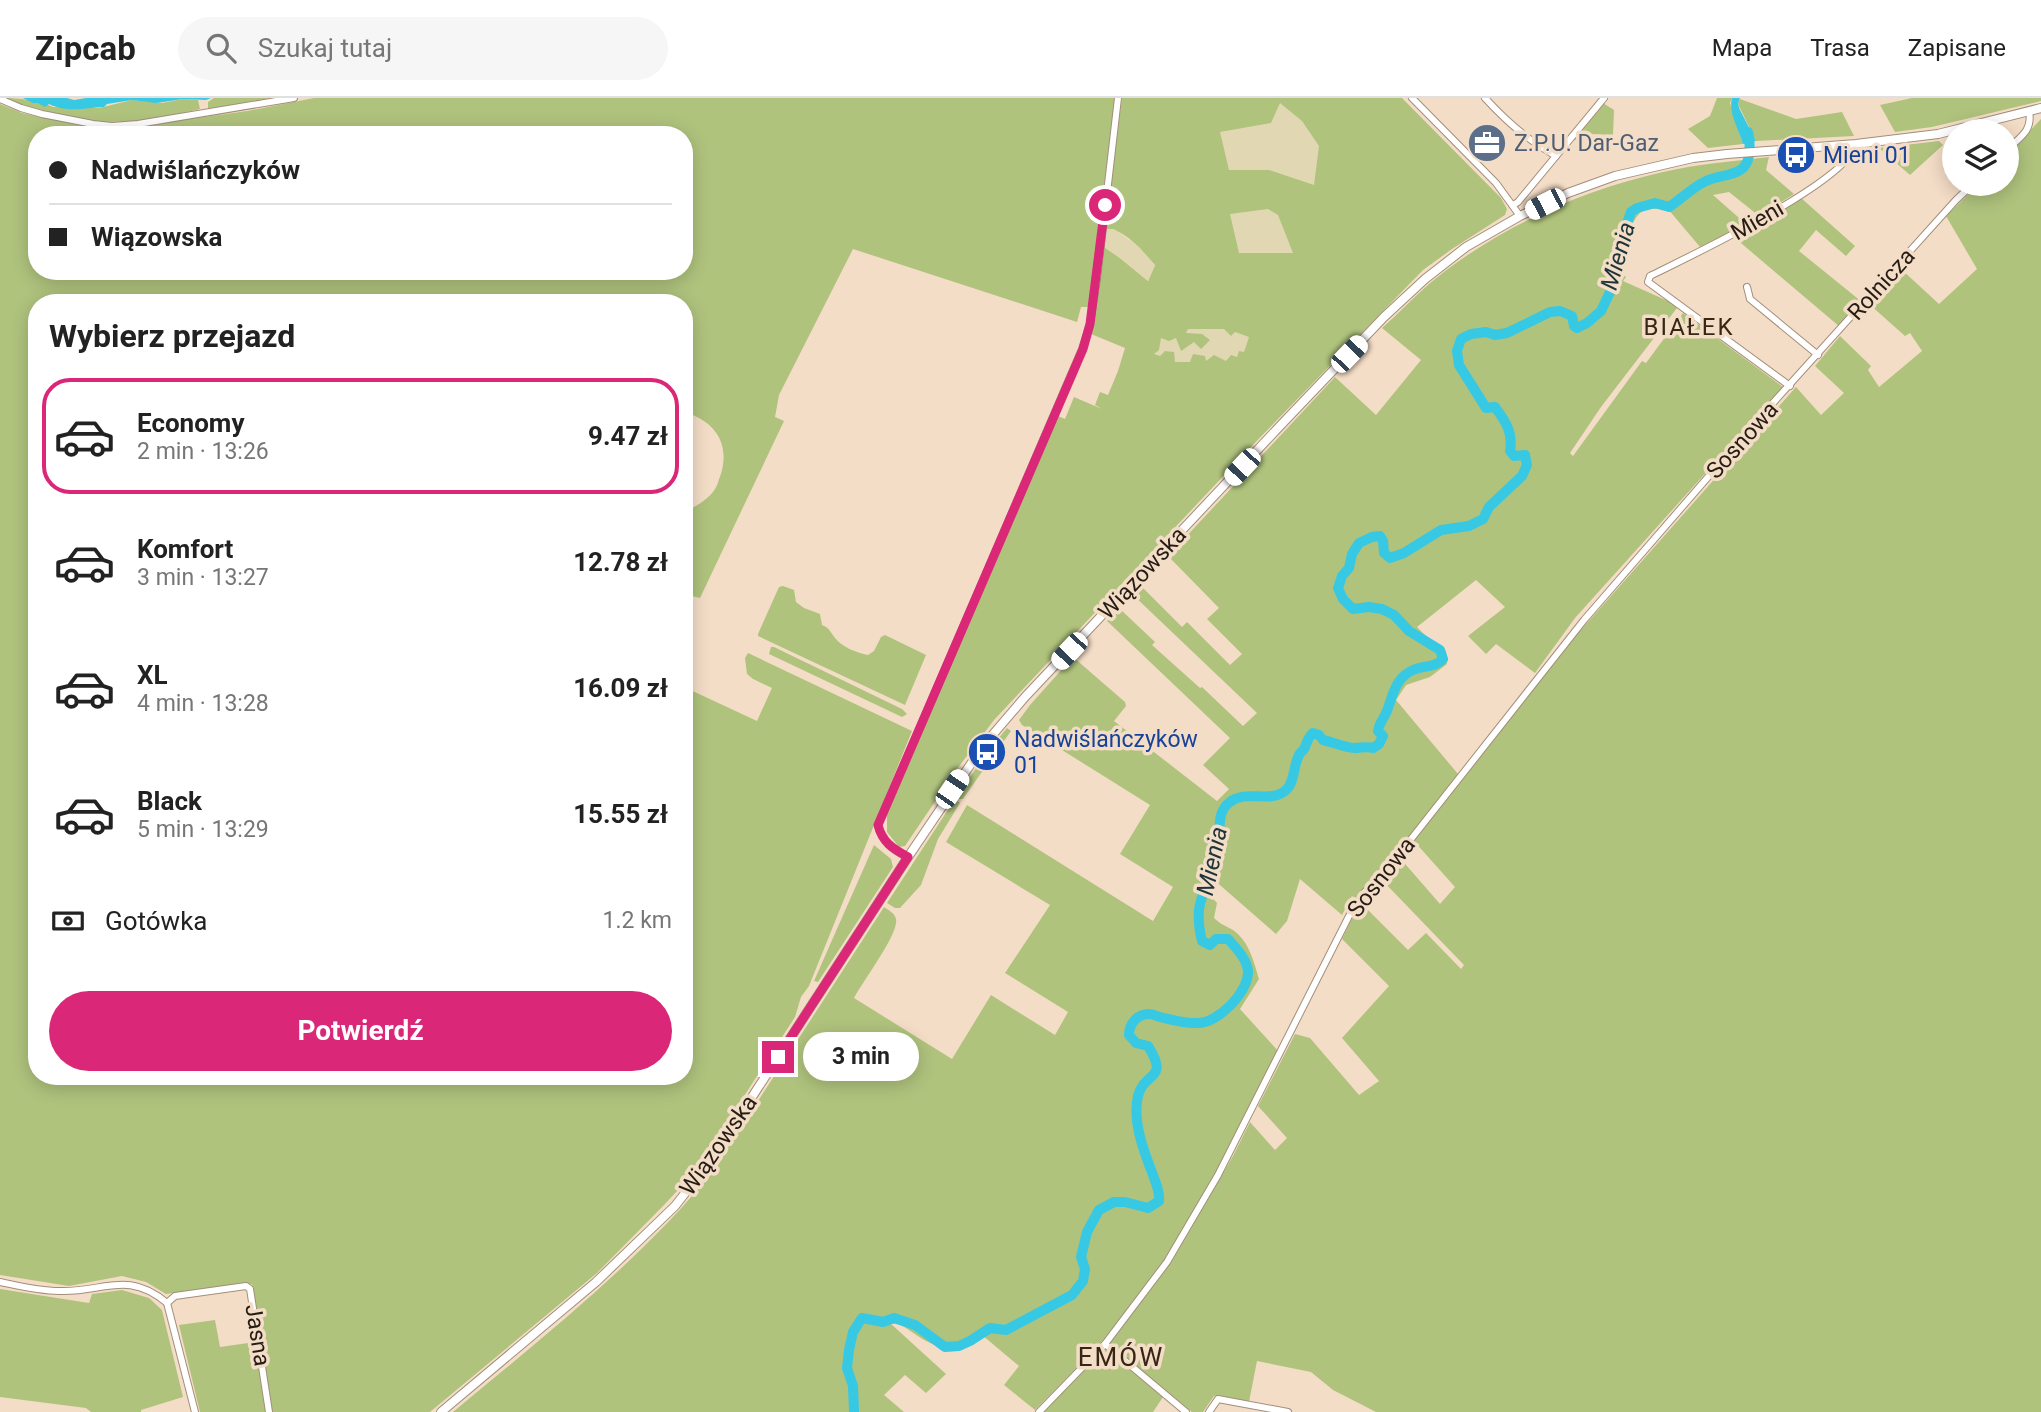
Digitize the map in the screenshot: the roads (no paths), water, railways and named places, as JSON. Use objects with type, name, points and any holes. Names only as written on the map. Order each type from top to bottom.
[{"type":"main road","name":"Wiązowska","points":[[441,1412],[596,1282],[690,1189],[962,774],[1004,721],[1384,317],[1425,279],[1466,247],[1520,216],[1568,193],[1615,176],[1693,158],[1938,134],[2041,108]]},
{"type":"street","points":[[0,99],[42,114],[112,126],[294,98]]},
{"type":"street","points":[[908,857],[886,843],[878,825],[1083,349],[1097,279],[1118,98]]},
{"type":"street","points":[[1412,98],[1496,183],[1520,216]]},
{"type":"street","points":[[1485,98],[1516,129],[1556,156]]},
{"type":"street","points":[[1513,205],[1604,98]]},
{"type":"street","points":[[2019,138],[2029,128],[2029,111]]},
{"type":"street","name":"Mieni","points":[[1790,386],[1648,282],[1650,276],[1739,232],[1811,188],[1839,168],[1853,154],[1856,144]]},
{"type":"street","name":"Rolnicza","points":[[1790,386],[1960,196]]},
{"type":"street","points":[[1747,286],[1749,299],[1818,355]]},
{"type":"street","name":"Sosnowa","points":[[1039,1412],[1105,1344],[1167,1262],[1218,1175],[1349,916],[1363,894],[1393,862],[1584,620],[1790,386]]},
{"type":"street","points":[[0,1282],[60,1292],[127,1284],[145,1288],[167,1303],[195,1412]]},
{"type":"street","name":"Jasna","points":[[167,1303],[175,1296],[246,1286],[250,1289],[269,1412]]},
{"type":"street","points":[[1105,1344],[1186,1412]]},
{"type":"street","points":[[1209,1412],[1218,1399],[1287,1412]]},
{"type":"water","points":[[23,98],[211,98],[156,103],[132,100],[107,104],[104,107],[76,109],[49,104],[45,107]]},
{"type":"water","points":[[1732,98],[1740,98],[1740,110],[1756,141],[1743,144],[1733,115]]},
{"type":"waterway","name":"Mienia","points":[[854,1412],[853,1386],[847,1368],[853,1332],[862,1318],[883,1322],[894,1318],[915,1325],[945,1347],[959,1346],[990,1328],[1006,1330],[1072,1295],[1083,1281],[1085,1269],[1081,1257],[1087,1232],[1099,1210],[1114,1202],[1148,1208],[1159,1201],[1158,1188],[1140,1136],[1137,1116],[1141,1088],[1154,1075],[1157,1065],[1148,1046],[1136,1043],[1129,1031],[1134,1020],[1145,1014],[1188,1023],[1206,1022],[1231,1005],[1247,979],[1246,962],[1228,939],[1216,939],[1210,945],[1202,941],[1199,925],[1199,909],[1218,851],[1223,810],[1236,798],[1273,796],[1286,790],[1291,783],[1299,755],[1313,733],[1323,740],[1351,748],[1373,748],[1379,744],[1383,736],[1378,731],[1398,682],[1407,673],[1436,664],[1443,659],[1440,650],[1409,631],[1394,615],[1369,607],[1353,609],[1343,599],[1338,588],[1359,543],[1380,536],[1384,553],[1390,558],[1404,553],[1441,530],[1469,526],[1483,519],[1489,507],[1522,476],[1527,465],[1525,455],[1514,456],[1510,451],[1508,428],[1495,407],[1486,408],[1459,365],[1457,351],[1461,339],[1471,334],[1486,332],[1495,335],[1507,333],[1550,312],[1560,311],[1572,316],[1577,328],[1587,323],[1601,311],[1618,274],[1619,246],[1631,212],[1655,203],[1669,207],[1706,181],[1739,171],[1747,162],[1749,154],[1748,132]]},
{"type":"place","name":"Z.P.U. Dar-Gaz","points":[[1487,143]]},
{"type":"place","name":"Mieni 01","points":[[1796,155]]},
{"type":"place","name":"Nadwiślańczyków 01","points":[[987,752]]},
{"type":"district","name":"BIAŁEK","points":[[1689,327]]},
{"type":"district","name":"EMÓW","points":[[1121,1357]]}]
